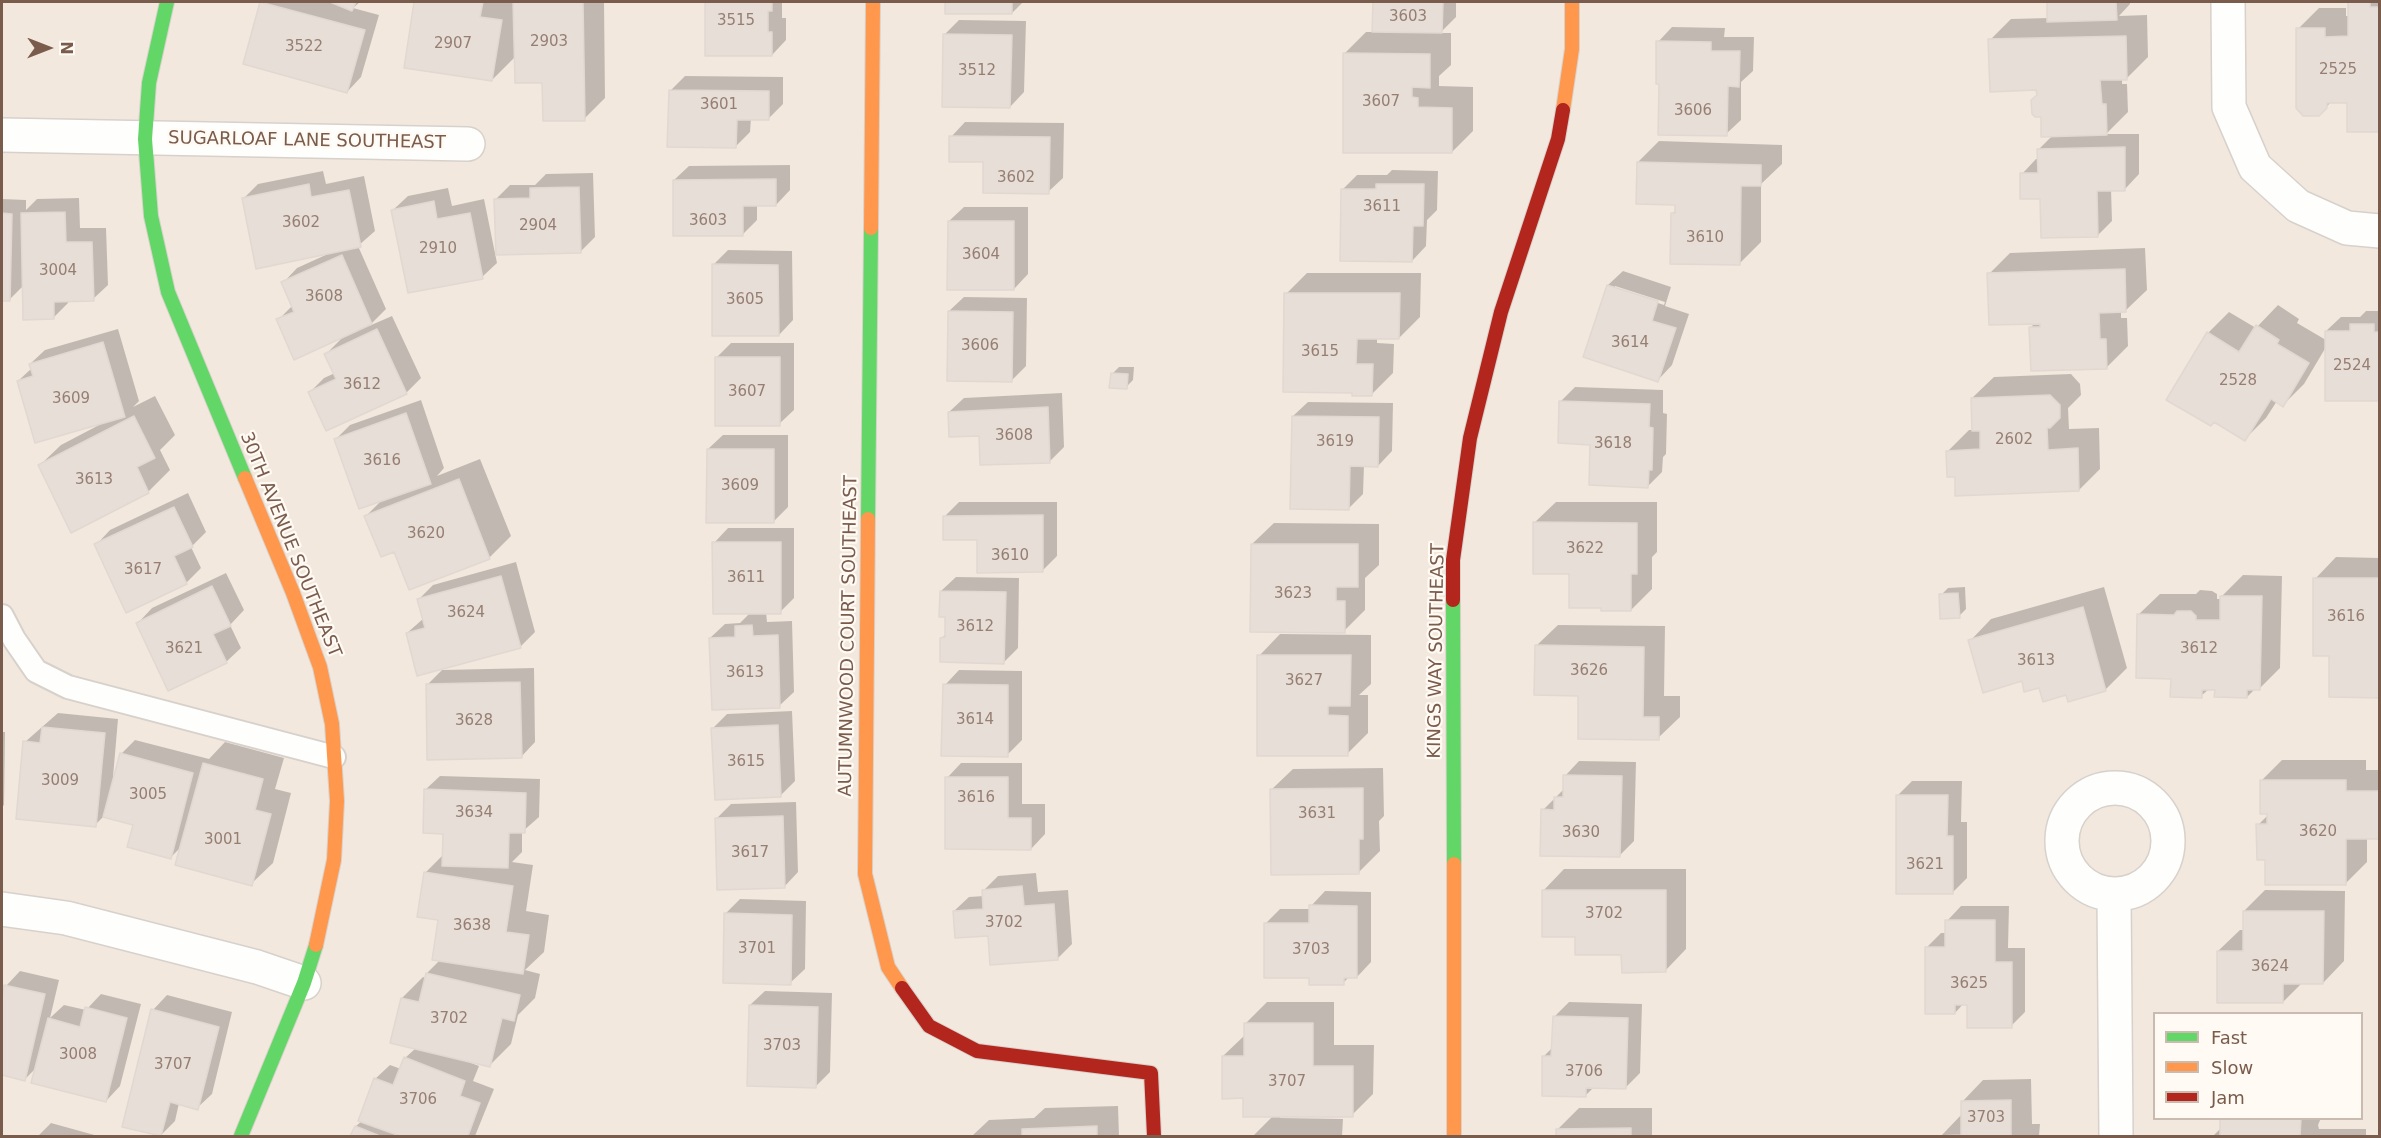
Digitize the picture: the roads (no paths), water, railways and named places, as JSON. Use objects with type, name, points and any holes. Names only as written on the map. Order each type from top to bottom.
[{"type":"street","name":"30TH AVENUE SOUTHEAST","points":[[167,2],[150,77],[145,139],[151,216],[168,292],[293,593],[320,667],[332,724],[337,801],[334,860],[319,936],[304,983],[241,1137]]},
{"type":"street","name":"AUTUMNWOOD COURT SOUTHEAST","points":[[873,2],[865,874],[888,967],[929,1026],[977,1051],[1151,1073],[1154,1137]]},
{"type":"street","name":"KINGS WAY SOUTHEAST","points":[[1454,1137],[1453,560],[1470,438],[1498,324],[1558,139],[1572,49],[1572,2]]},
{"type":"street","points":[[2228,2],[2229,107],[2255,167],[2298,206],[2347,228],[2379,231]]},
{"type":"street","name":"SUGARLOAF LANE SOUTHEAST","points":[[2,135],[468,144]]},
{"type":"street","points":[[2114,895],[2116,1137]]},
{"type":"street","points":[[2,909],[66,918],[256,967],[304,983]]},
{"type":"lane","points":[[2,616],[14,639],[36,671],[68,687],[334,758]]}]
